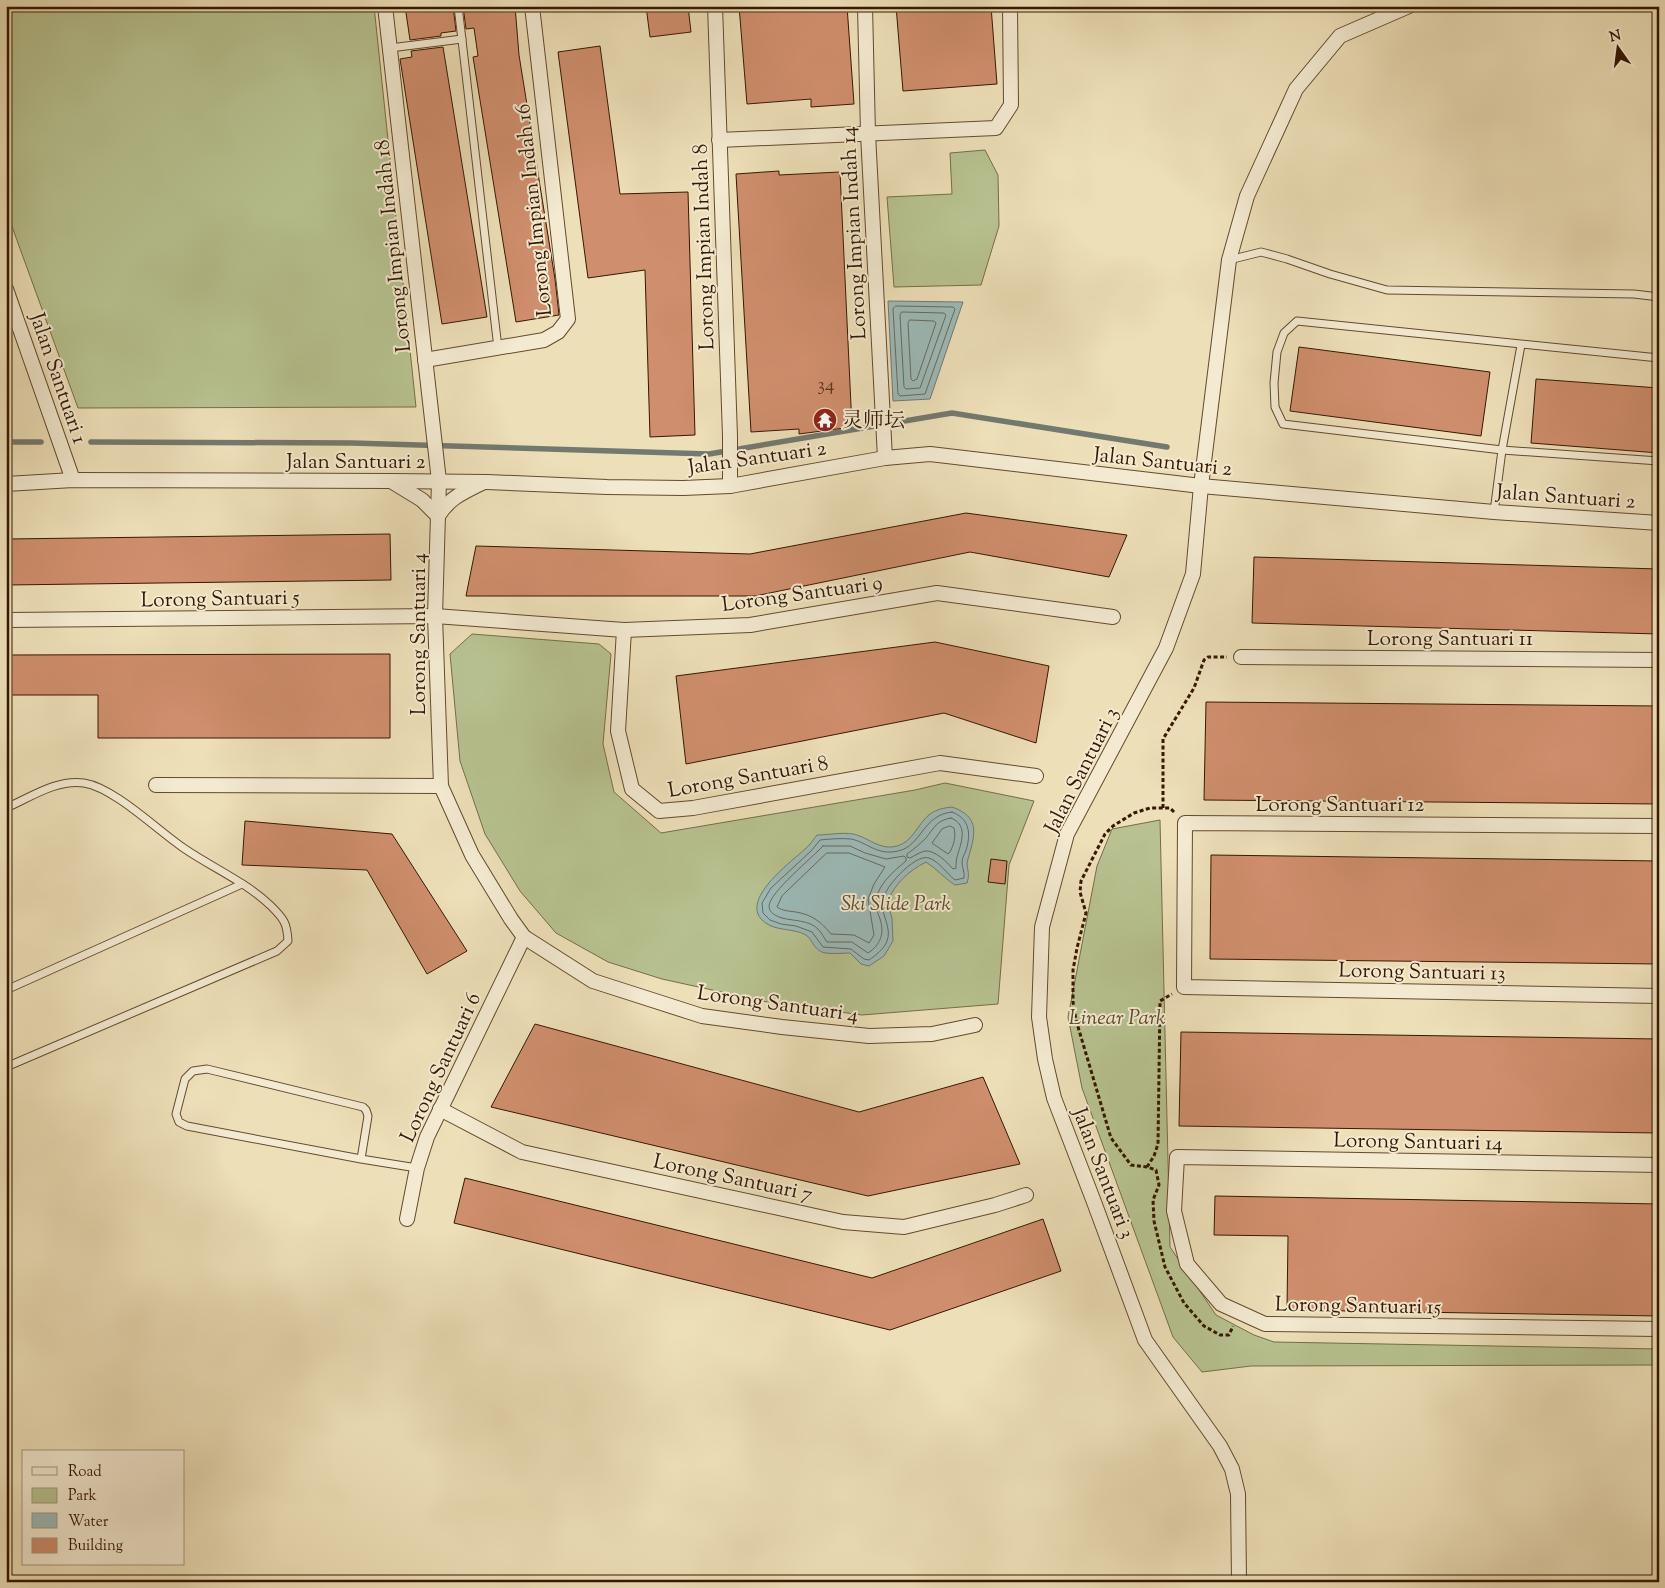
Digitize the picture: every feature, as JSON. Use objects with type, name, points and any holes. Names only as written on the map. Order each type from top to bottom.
[{"type":"street","name":"Lorong Impian Indah 18","points":[[385,6],[439,481]]},
{"type":"street","name":"Lorong Impian Indah 16","points":[[426,360],[544,340],[558,332],[568,319],[532,6]]},
{"type":"street","name":"Lorong Impian Indah 8","points":[[715,6],[730,436],[730,486]]},
{"type":"street","name":"Lorong Impian Indah 14","points":[[866,6],[868,134],[885,458]]},
{"type":"street","points":[[719,140],[996,128],[1011,105],[1010,6]]},
{"type":"street","name":"Jalan Santuari 3","points":[[1239,1582],[1238,1494],[1232,1469],[1220,1446],[1145,1340],[1054,1098],[1045,1059],[1039,1017],[1042,926],[1068,834],[1166,648],[1193,574],[1201,486],[1229,260],[1247,196],[1296,89],[1340,36],[1409,6]]},
{"type":"street","name":"Jalan Santuari 1","points":[[6,289],[12,323],[73,480]]},
{"type":"street","name":"Jalan Santuari 2","points":[[6,484],[73,480],[439,481],[683,488],[730,486],[885,458],[930,454],[1201,486],[1494,512],[1659,522]]},
{"type":"street","points":[[391,481],[422,500],[438,516],[451,499],[485,482]]},
{"type":"street","name":"Lorong Santuari 4","points":[[439,481],[435,616],[441,786],[472,855],[524,937],[593,981],[702,1016],[869,1036],[932,1034],[975,1025]]},
{"type":"street","name":"Lorong Santuari 9","points":[[435,616],[624,630],[750,625],[937,593],[1113,617]]},
{"type":"street","name":"Lorong Santuari 5","points":[[6,620],[435,616]]},
{"type":"street","name":"Lorong Santuari 8","points":[[624,630],[618,731],[632,789],[659,811],[702,806],[940,763],[1036,776]]},
{"type":"street","name":"Lorong Santuari 11","points":[[1241,657],[1659,660]]},
{"type":"street","points":[[156,785],[441,786]]},
{"type":"street","points":[[1184,987],[1185,823]]},
{"type":"street","name":"Lorong Santuari 12","points":[[1185,823],[1659,826]]},
{"type":"street","name":"Lorong Santuari 6","points":[[407,1220],[417,1168],[427,1137],[524,937]]},
{"type":"street","name":"Lorong Santuari 13","points":[[1184,987],[1659,996]]},
{"type":"street","name":"Lorong Santuari 7","points":[[440,1109],[522,1152],[843,1222],[904,1227],[995,1204],[1026,1194]]},
{"type":"street","name":"Lorong Santuari 14","points":[[1178,1157],[1659,1164]]},
{"type":"street","name":"Lorong Santuari 15","points":[[1178,1157],[1174,1212],[1187,1264],[1221,1304],[1265,1324],[1659,1329]]},
{"type":"lane","points":[[458,6],[498,348]]},
{"type":"lane","points":[[390,48],[462,39]]},
{"type":"lane","points":[[1229,260],[1261,252],[1387,290],[1659,296]]},
{"type":"lane","points":[[1659,358],[1296,321],[1284,333],[1278,352],[1274,382],[1275,407],[1283,424],[1502,450],[1659,461]]},
{"type":"lane","points":[[1494,512],[1502,450],[1521,345]]},
{"type":"lane","points":[[6,808],[64,782],[85,783],[107,791],[185,850],[242,884],[270,905],[287,924],[288,941],[277,951],[6,1067]]},
{"type":"lane","points":[[6,990],[242,884]]},
{"type":"lane","points":[[360,1159],[368,1116],[363,1107],[207,1069],[193,1071],[185,1079],[176,1114],[180,1122],[187,1126],[360,1159],[417,1168]]},
{"type":"path","points":[[1163,808],[1163,739],[1194,688],[1204,660],[1208,657],[1241,657]]},
{"type":"path","points":[[1185,823],[1170,808],[1150,808],[1134,813],[1105,834],[1081,881],[1080,892],[1086,913],[1077,948],[1074,970],[1076,1020],[1111,1138],[1131,1165],[1156,1170],[1160,1185],[1154,1200],[1154,1221],[1165,1267],[1184,1303],[1204,1326],[1220,1335],[1229,1335],[1240,1312]]},
{"type":"path","points":[[1147,1167],[1154,1156],[1158,1144],[1160,1001],[1184,987]]},
{"type":"green space","points":[[6,6],[374,6],[416,407],[78,408],[6,210]]},
{"type":"green space","points":[[985,150],[998,175],[999,226],[981,285],[894,287],[887,197],[952,194],[950,153]]},
{"type":"green space","name":"Ski Slide Park","points":[[472,634],[599,644],[611,654],[603,744],[614,792],[661,833],[915,790],[945,783],[1034,801],[1009,865],[998,1004],[862,1015],[767,1002],[662,979],[608,962],[556,933],[520,891],[485,834],[460,761],[450,654]]},
{"type":"green space","name":"Linear Park","points":[[1160,820],[1170,1247],[1216,1315],[1254,1335],[1274,1342],[1659,1349],[1659,1365],[1251,1366],[1202,1372],[1173,1337],[1082,1088],[1068,1017],[1097,866],[1112,829]]},
{"type":"water","points":[[888,301],[963,302],[930,399],[893,401]]},
{"type":"water","points":[[952,807],[968,816],[974,828],[973,842],[967,862],[967,883],[955,885],[926,862],[908,874],[894,889],[887,902],[892,918],[893,941],[884,956],[869,966],[861,964],[850,953],[822,952],[805,935],[769,925],[759,917],[757,907],[760,896],[777,874],[808,846],[817,835],[853,834],[885,847],[897,846],[907,841],[930,814],[943,808]]},
{"type":"building","points":[[405,6],[453,6],[456,31],[441,33],[441,36],[410,40]]},
{"type":"building","points":[[463,6],[515,6],[519,55],[555,279],[559,315],[516,322],[473,57],[478,56],[474,28],[466,29]]},
{"type":"building","points":[[646,6],[688,6],[691,32],[650,37]]},
{"type":"building","points":[[739,6],[847,6],[854,104],[811,107],[811,99],[747,104]]},
{"type":"building","points":[[896,6],[991,6],[997,84],[903,91]]},
{"type":"building","points":[[600,46],[620,194],[688,192],[695,435],[650,437],[645,270],[588,278],[558,52]]},
{"type":"building","points":[[443,47],[487,317],[442,324],[400,59],[412,57],[411,51]]},
{"type":"building","points":[[779,171],[779,175],[840,172],[852,427],[799,434],[799,429],[751,432],[736,174]]},
{"type":"building","points":[[1299,347],[1490,372],[1481,436],[1290,411]]},
{"type":"building","points":[[1536,379],[1659,388],[1659,453],[1531,443]]},
{"type":"building","points":[[966,513],[1127,535],[1109,577],[970,552],[755,596],[466,596],[476,546],[750,554]]},
{"type":"building","points":[[390,534],[391,580],[6,585],[6,539]]},
{"type":"building","points":[[1254,557],[1659,569],[1659,634],[1252,623]]},
{"type":"building","points":[[935,642],[1049,666],[1036,743],[944,713],[686,764],[676,676]]},
{"type":"building","points":[[390,654],[390,738],[98,738],[98,695],[6,695],[6,655]]},
{"type":"building","points":[[1206,702],[1659,706],[1659,804],[1204,800]]},
{"type":"building","points":[[245,821],[392,834],[467,951],[427,974],[367,870],[242,865]]},
{"type":"building","points":[[1211,855],[1659,861],[1659,964],[1210,959]]},
{"type":"building","points":[[991,859],[1007,861],[1005,884],[988,882]]},
{"type":"building","points":[[535,1024],[859,1112],[983,1077],[1020,1164],[868,1196],[491,1107]]},
{"type":"building","points":[[1181,1032],[1659,1039],[1659,1133],[1179,1126]]},
{"type":"building","points":[[465,1178],[872,1278],[1043,1219],[1061,1271],[890,1330],[454,1223]]},
{"type":"building","points":[[1215,1196],[1659,1204],[1659,1316],[1287,1310],[1288,1236],[1214,1235]]},
{"type":"waterway","points":[[91,442],[352,443],[709,454],[952,413],[1167,447]]},
{"type":"waterway","points":[[6,442],[41,442]]},
{"type":"place","name":"灵师坛","points":[[825,420]]}]
